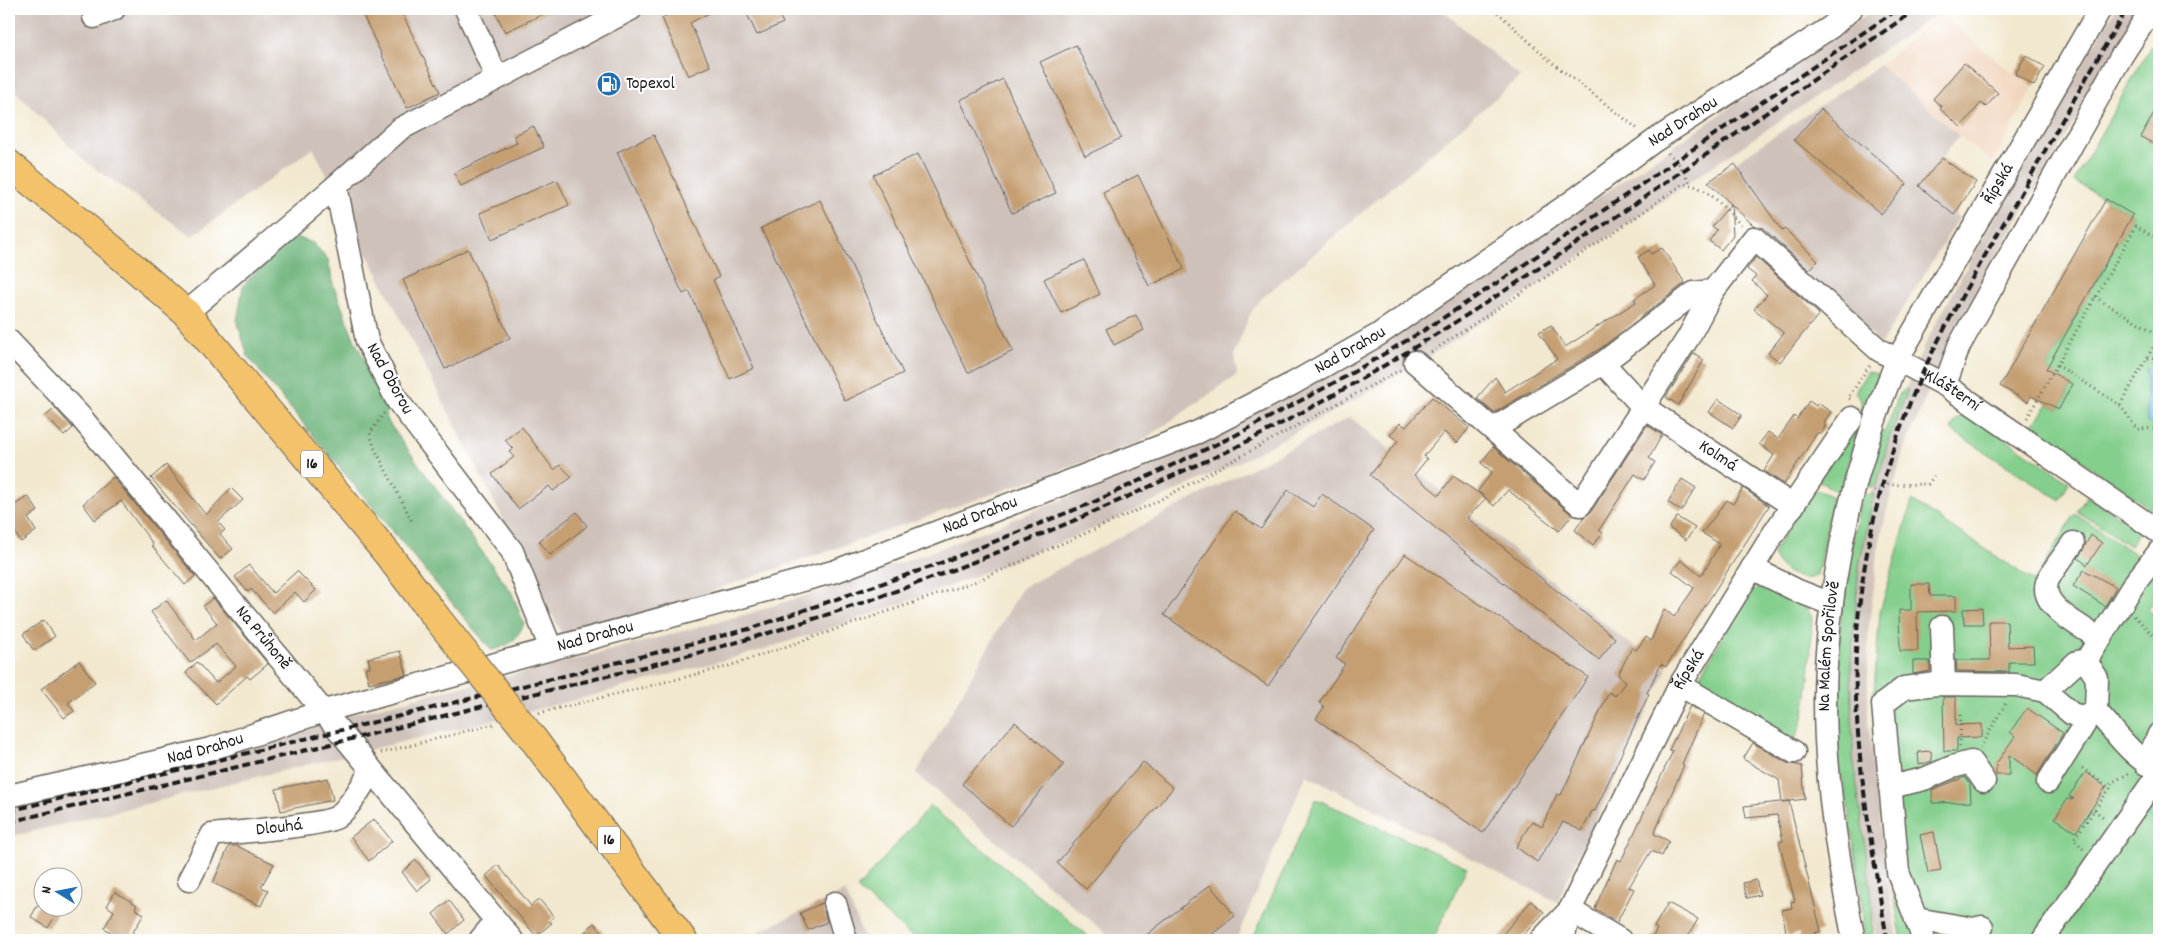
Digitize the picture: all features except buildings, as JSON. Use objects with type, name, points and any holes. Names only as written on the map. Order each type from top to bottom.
[{"type":"main road","name":"16","points":[[9,164],[122,257],[186,313],[386,552],[436,617],[533,727],[684,940]]},
{"type":"street","points":[[466,9],[497,78]]},
{"type":"street","points":[[186,313],[400,129],[631,9]]},
{"type":"street","name":"Nad Drahou","points":[[9,796],[211,749],[324,711],[836,571],[1198,432],[1292,384],[1378,335],[1570,203],[1654,141],[1831,27],[1851,9]]},
{"type":"street","name":"Řípská","points":[[1888,355],[2100,9]]},
{"type":"street","points":[[1945,385],[1959,346],[2122,56],[2152,9]]},
{"type":"street","name":"Nad Oborou","points":[[336,186],[367,341],[397,400],[512,551],[551,649]]},
{"type":"street","points":[[1415,362],[1580,505],[1642,406],[1688,338],[1713,291],[1754,238]]},
{"type":"street","name":"Klášterní","points":[[1754,238],[1888,355],[1945,385],[2159,532]]},
{"type":"street","points":[[1493,430],[1602,363],[1694,293],[1713,291]]},
{"type":"street","name":"Na Průhoně","points":[[9,341],[79,415],[512,940]]},
{"type":"street","name":"Na Malém Spořilově","points":[[1854,940],[1830,791],[1826,667],[1831,604],[1852,491],[1880,401],[1888,355]]},
{"type":"street","name":"Kolmá","points":[[1602,363],[1642,406],[1793,506]]},
{"type":"street","name":"Řípská","points":[[1563,940],[1570,910],[1680,685],[1752,568],[1852,418]]},
{"type":"street","points":[[2073,543],[2047,582],[2048,598],[2053,607],[2100,639]]},
{"type":"street","points":[[2086,661],[2134,584],[2159,552]]},
{"type":"street","points":[[1752,568],[1798,591],[1831,604]]},
{"type":"street","points":[[1942,627],[1944,684]]},
{"type":"street","points":[[2045,691],[2077,662],[2086,661]]},
{"type":"street","points":[[2048,782],[2091,713],[2097,678],[2086,661]]},
{"type":"street","points":[[1924,940],[1898,872],[1883,704],[1904,688],[1944,684],[2016,685],[2045,691],[2072,714],[2082,717],[2091,713]]},
{"type":"street","points":[[1680,685],[1794,752]]},
{"type":"street","points":[[2091,713],[2126,746],[2152,767]]},
{"type":"street","points":[[2043,940],[2096,865],[2152,767],[2159,734]]},
{"type":"street","name":"Dlouhá","points":[[189,880],[212,835],[316,822],[337,817],[358,793],[366,764]]},
{"type":"street","points":[[1890,787],[1924,779],[1965,764],[1984,781]]},
{"type":"street","points":[[836,903],[846,940]]},
{"type":"street","points":[[1541,940],[1570,910],[1620,940]]},
{"type":"street","points":[[1916,919],[1974,929],[1982,927]]},
{"type":"street","points":[[480,940],[496,921]]},
{"type":"path","points":[[1494,9],[1550,61],[1677,161],[1692,184]]},
{"type":"path","points":[[533,727],[726,667],[977,581],[1154,503],[1415,362],[1610,235],[1673,189],[1683,184],[1692,184],[1707,190],[1754,238]]},
{"type":"path","points":[[2022,426],[2136,226],[2159,240]]},
{"type":"path","points":[[2095,298],[2159,336],[2120,405]]},
{"type":"path","points":[[1852,418],[1853,404],[1848,398],[1888,355]]},
{"type":"path","points":[[2147,358],[2159,358]]},
{"type":"path","points":[[2057,365],[2120,405],[2137,429],[2159,428]]},
{"type":"path","points":[[397,400],[382,415],[370,433],[378,455],[412,521]]},
{"type":"path","points":[[1852,491],[1868,492],[1882,489],[1888,485],[1928,484],[1934,476]]},
{"type":"path","points":[[1965,764],[2016,685]]},
{"type":"path","points":[[1961,712],[1965,764]]},
{"type":"path","points":[[366,764],[503,722]]},
{"type":"path","points":[[2096,865],[2074,839],[2110,788],[2111,783],[2131,772],[2152,767]]},
{"type":"path","points":[[2082,768],[2110,788]]},
{"type":"shaded area","points":[[9,9],[1441,9],[1520,77],[1260,300],[1250,314],[1234,355],[1237,375],[1139,443],[566,642],[313,148],[192,236],[86,162],[9,85]]},
{"type":"shaded area","points":[[1875,9],[1944,9],[1516,300],[1439,350],[1357,399],[1245,459],[1103,525],[939,590],[847,623],[758,651],[583,698],[9,837],[9,797],[574,660],[747,614],[926,554],[1087,490],[1156,457],[1419,318]]},
{"type":"shaded area","points":[[2115,9],[2139,9],[1982,282],[1942,358],[1902,456],[1887,509],[1879,546],[1868,633],[1868,721],[1885,862],[1897,940],[1876,940],[1852,769],[1847,632],[1867,504],[1894,416],[1923,348],[1964,272]]},
{"type":"shaded area","points":[[1940,14],[2016,76],[2034,86],[1993,162],[1959,136],[1880,65]]},
{"type":"shaded area","points":[[1880,65],[1959,136],[1919,186],[1959,218],[1881,344],[1706,182]]},
{"type":"shaded area","points":[[1350,417],[1622,638],[1667,669],[1557,902],[1306,775],[1236,940],[1114,940],[916,774],[1022,588]]},
{"type":"shaded area","points":[[845,891],[865,940],[761,940],[757,932]]},
{"type":"green space","points":[[2157,35],[2159,37],[2159,108],[2157,107],[2141,136],[2154,144],[2159,134],[2159,515],[2031,427],[2048,404],[2059,409],[2072,385],[2046,369],[2133,215],[2074,181]]},
{"type":"green space","points":[[296,237],[313,243],[328,259],[333,284],[355,341],[387,403],[386,419],[512,593],[524,624],[515,639],[503,647],[491,650],[248,357],[237,321],[243,286],[282,241]]},
{"type":"green space","points":[[1867,372],[1879,374],[1865,415],[1859,413],[1861,402],[1855,392]]},
{"type":"green space","points":[[1905,389],[1908,390],[1889,438],[1877,485],[1863,489],[1882,431],[1885,431],[1899,395]]},
{"type":"green space","points":[[1967,414],[2069,482],[2060,500],[1951,430],[1956,419]]},
{"type":"green space","points":[[1853,425],[1860,428],[1839,492],[1818,481]]},
{"type":"green space","points":[[1812,488],[1833,497],[1817,575],[1811,578],[1804,578],[1785,570],[1773,554]]},
{"type":"green space","points":[[1874,494],[1859,566],[1851,662],[1853,757],[1872,899],[1873,940],[1864,940],[1862,900],[1847,800],[1836,756],[1835,690],[1844,581],[1862,495]]},
{"type":"green space","points":[[2087,496],[2140,530],[2130,546],[2077,511]]},
{"type":"green space","points":[[1912,501],[2034,581],[2075,514],[2159,570],[2159,593],[2148,610],[2159,618],[2159,940],[1902,940],[1891,883],[1873,706],[1880,612]]},
{"type":"green space","points":[[1762,586],[1791,596],[1804,606],[1812,618],[1806,704],[1797,735],[1791,743],[1697,682],[1746,596]]},
{"type":"green space","points":[[1316,799],[1467,867],[1433,940],[1252,940]]},
{"type":"green space","points":[[930,806],[1093,940],[916,940],[857,889]]},
{"type":"water","points":[[2159,368],[2159,423],[2147,423],[2146,369]]},
{"type":"railway","points":[[9,811],[749,629],[933,566],[1094,502],[1236,435],[1345,377],[1426,329],[1503,279],[1898,9]]},
{"type":"railway","points":[[9,822],[626,671],[755,637],[913,585],[1067,524],[1235,448],[1419,345],[1587,236],[1917,9]]},
{"type":"railway","points":[[1887,940],[1863,787],[1856,709],[1857,632],[1861,596],[1866,560],[1881,489],[1904,419],[1942,333],[2127,9]]},
{"type":"place","name":"Topexol","points":[[609,84]]}]
